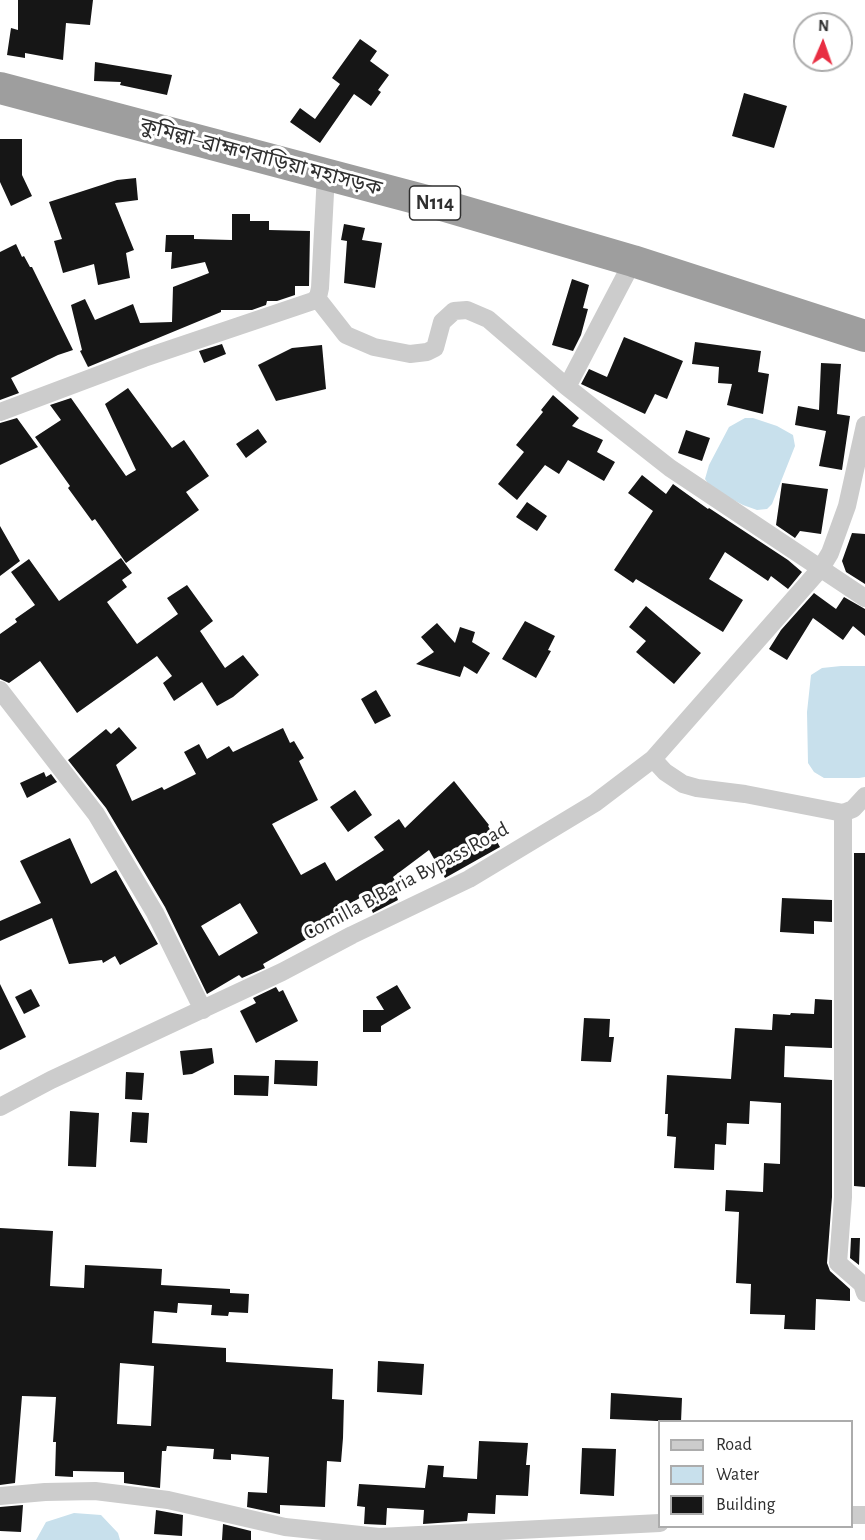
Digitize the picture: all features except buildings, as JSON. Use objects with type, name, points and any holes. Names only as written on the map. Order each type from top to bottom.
[{"type":"highway","name":"কুমিল্লা–ব্রাহ্মণবাড়িয়া মহাসড়ক","points":[[0,88],[459,210],[633,261],[865,336]]},
{"type":"street","points":[[0,412],[72,383],[215,333],[307,304],[317,298],[320,288],[326,174]]},
{"type":"street","points":[[567,387],[633,261]]},
{"type":"street","points":[[317,298],[346,335],[374,347],[410,354],[427,352],[435,348],[442,322],[454,311],[467,310],[488,319],[567,387],[670,468],[865,598]]},
{"type":"street","name":"Comilla B.Baria Bypass Road","points":[[0,1107],[469,879],[595,803],[653,759],[821,568],[830,553],[847,506],[865,425]]},
{"type":"street","points":[[0,690],[96,814],[155,913],[203,1010]]},
{"type":"street","points":[[653,759],[665,772],[683,784],[697,788],[745,794],[843,813],[854,809],[865,796]]},
{"type":"street","points":[[843,813],[843,1197],[838,1263],[862,1284],[865,1293]]},
{"type":"street","points":[[0,1496],[95,1491],[168,1500],[285,1527],[379,1537],[496,1536],[658,1524]]},
{"type":"water","points":[[745,418],[753,418],[777,426],[793,435],[795,446],[772,504],[767,509],[757,510],[743,505],[712,489],[705,479],[709,465],[729,427]]},
{"type":"water","points":[[865,666],[865,777],[824,778],[814,772],[808,763],[807,712],[811,675],[822,668]]},
{"type":"water","points":[[74,1513],[101,1515],[118,1533],[120,1540],[36,1540],[46,1522]]}]
